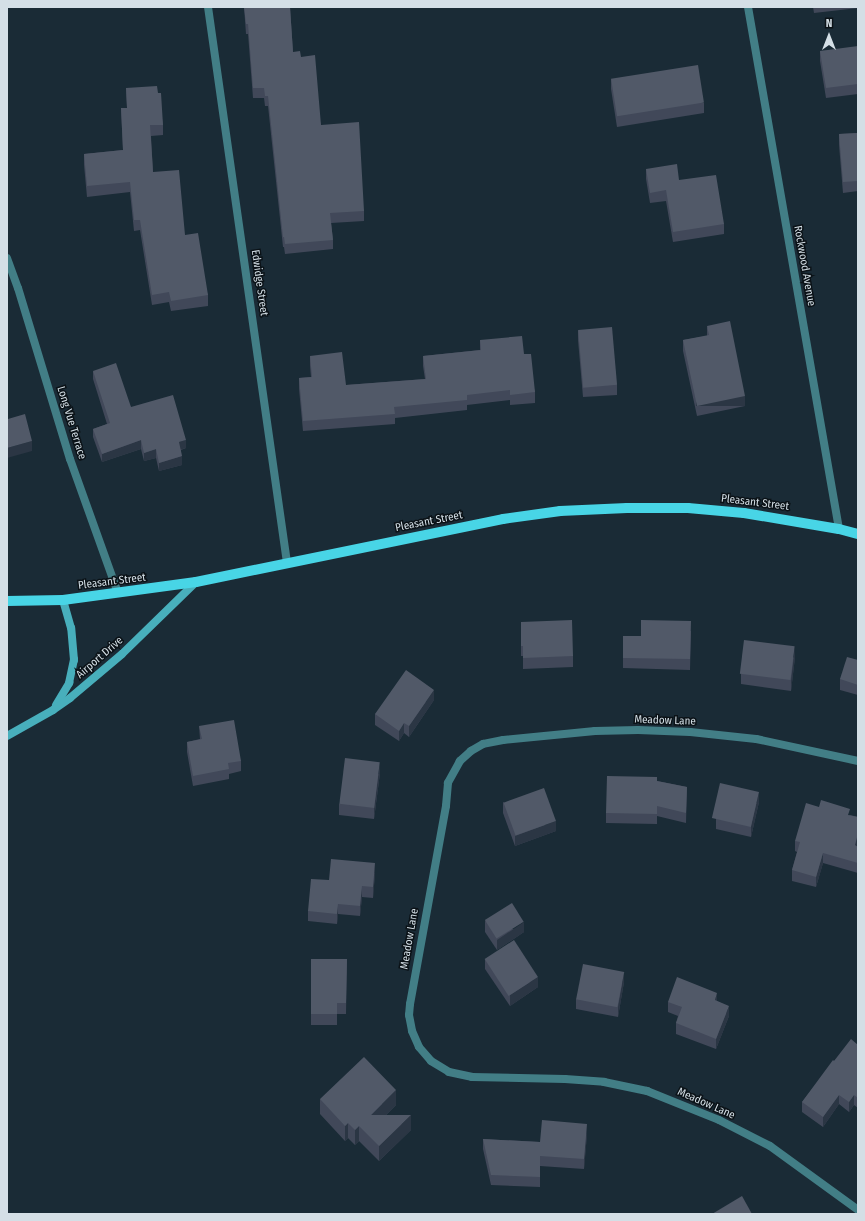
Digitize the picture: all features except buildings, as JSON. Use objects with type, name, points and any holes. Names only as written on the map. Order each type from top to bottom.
[{"type":"main road","name":"Pleasant Street","points":[[7,601],[63,600],[196,582],[502,519],[560,511],[627,508],[688,508],[744,512],[839,529],[858,534]]},
{"type":"main road","name":"Airport Drive","points":[[7,736],[53,710],[122,654],[196,582]]},
{"type":"main road","points":[[53,710],[69,683],[74,660],[71,628],[63,600]]},
{"type":"street","name":"Edwidge Street","points":[[208,7],[287,563]]},
{"type":"street","name":"Rockwood Avenue","points":[[748,7],[839,529]]},
{"type":"street","name":"Long Vue Terrace","points":[[7,258],[18,288],[70,459],[118,593]]},
{"type":"street","name":"Meadow Lane","points":[[858,761],[756,739],[638,730],[595,731],[503,740],[484,744],[471,751],[460,761],[448,783],[446,806],[409,1015],[412,1031],[419,1047],[431,1061],[449,1072],[472,1077],[604,1082],[647,1091],[719,1120],[770,1146],[858,1210]]}]
